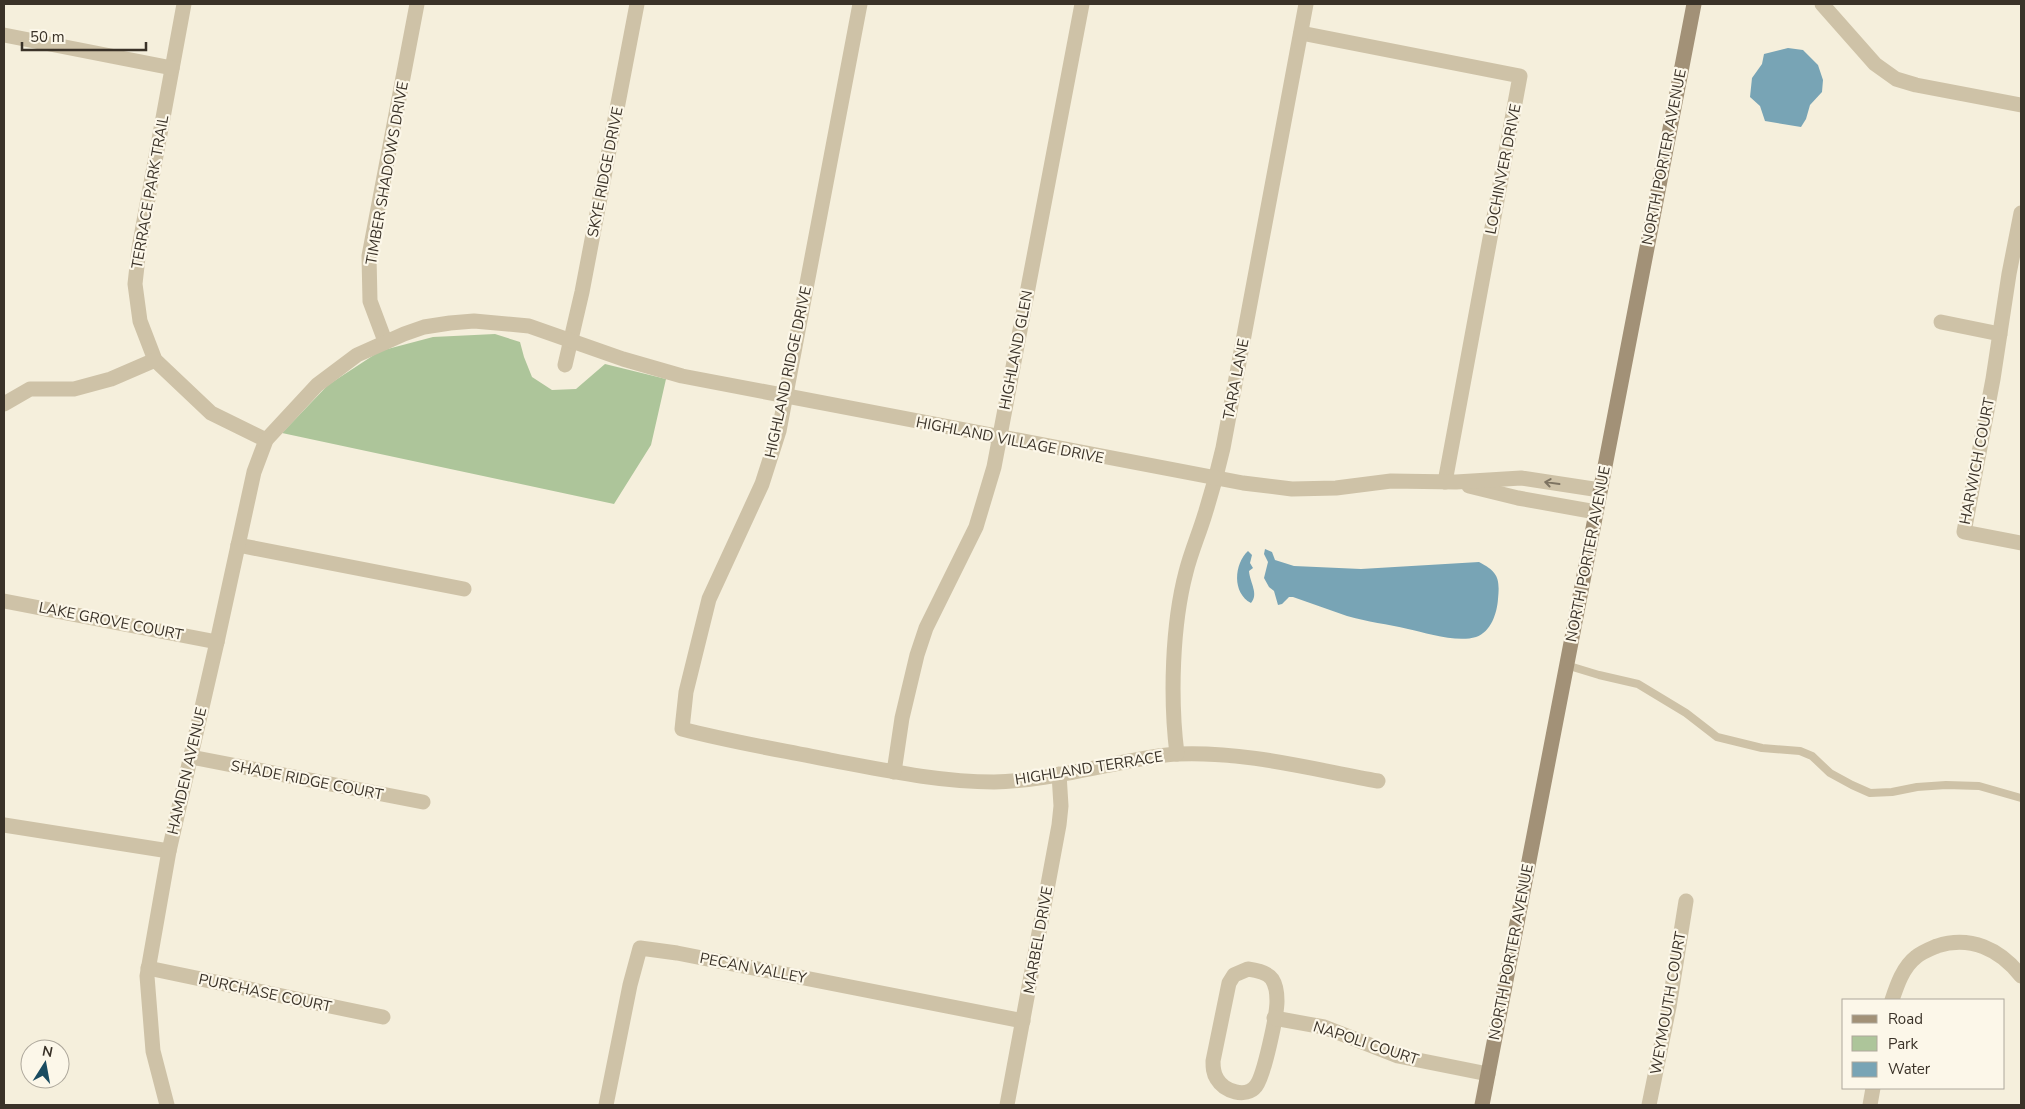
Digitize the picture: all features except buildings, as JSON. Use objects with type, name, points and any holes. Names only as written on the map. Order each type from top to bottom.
[{"type":"main road","name":"NORTH PORTER AVENUE","points":[[1482,1105],[1694,4]]},
{"type":"street","name":"TERRACE PARK TRAIL","points":[[184,4],[138,248],[135,284],[140,321],[155,360],[211,413],[266,440]]},
{"type":"street","name":"TIMBER SHADOWS DRIVE","points":[[385,341],[370,301],[369,256],[417,4]]},
{"type":"street","name":"SKYE RIDGE DRIVE","points":[[571,340],[637,4]]},
{"type":"street","name":"HIGHLAND RIDGE DRIVE","points":[[682,729],[686,692],[709,599],[762,484],[773,454],[786,396],[860,4]]},
{"type":"street","name":"HIGHLAND GLEN","points":[[894,772],[908,688],[917,655],[926,628],[976,527],[994,467],[1082,4]]},
{"type":"street","name":"TARA LANE","points":[[1177,754],[1174,727],[1174,681],[1181,592],[1191,552],[1216,478],[1306,4]]},
{"type":"street","points":[[1826,8],[1868,56],[1883,71],[1896,79],[1916,85],[2021,105]]},
{"type":"street","name":"LOCHINVER DRIVE","points":[[1300,33],[1520,76],[1451,482]]},
{"type":"street","points":[[4,35],[172,68]]},
{"type":"street","name":"HARWICH COURT","points":[[2021,213],[1964,532],[2021,543]]},
{"type":"street","name":"HIGHLAND VILLAGE DRIVE","points":[[266,440],[317,385],[357,355],[385,341],[424,327],[474,321],[529,326],[659,370],[1000,438],[1216,478],[1292,489],[1336,488],[1391,482],[1451,482],[1521,478],[1600,490]]},
{"type":"street","points":[[1941,322],[2000,334]]},
{"type":"street","points":[[565,365],[571,340]]},
{"type":"street","points":[[4,404],[30,389],[74,388],[111,378],[155,360]]},
{"type":"street","name":"HAMDEN AVENUE","points":[[167,1105],[152,1051],[148,968],[169,851],[254,472],[266,440]]},
{"type":"street","name":"HIGHLAND VILLAGE DRIVE","points":[[1451,482],[1518,498],[1596,512]]},
{"type":"street","points":[[238,545],[464,589]]},
{"type":"street","name":"LAKE GROVE COURT","points":[[4,601],[217,642]]},
{"type":"street","name":"HIGHLAND TERRACE","points":[[682,729],[716,738],[894,772],[993,782],[1031,780],[1177,754],[1238,755],[1264,758],[1378,781]]},
{"type":"street","name":"SHADE RIDGE COURT","points":[[191,757],[423,802]]},
{"type":"street","name":"MARBEL DRIVE","points":[[1007,1105],[1059,825],[1061,806],[1060,774]]},
{"type":"street","points":[[4,825],[169,851]]},
{"type":"street","name":"WEYMOUTH COURT","points":[[1649,1105],[1669,1007],[1686,901]]},
{"type":"street","points":[[1892,999],[1897,983],[1915,957],[1947,943],[1964,941],[1995,951],[2012,964],[2021,976]]},
{"type":"street","name":"PECAN VALLEY","points":[[606,1105],[630,985],[640,948],[677,953],[1023,1021]]},
{"type":"street","name":"PURCHASE COURT","points":[[148,968],[383,1017]]},
{"type":"street","points":[[1248,969],[1264,972],[1272,978],[1276,988],[1277,1002],[1274,1018],[1264,1067],[1255,1087],[1248,1092],[1239,1093],[1223,1086],[1213,1072],[1213,1061],[1226,992],[1234,974],[1248,969]]},
{"type":"street","name":"NAPOLI COURT","points":[[1274,1018],[1324,1027],[1398,1056],[1488,1074]]},
{"type":"street","points":[[1870,1105],[1873,1089]]},
{"type":"lane","points":[[1566,665],[1638,684],[1686,713],[1717,737],[1762,748],[1800,751],[1812,756],[1830,773],[1870,793],[1946,785],[1979,786],[2021,798]]},
{"type":"green space","points":[[495,334],[520,342],[532,377],[552,390],[576,389],[605,364],[666,379],[651,445],[614,504],[282,433],[328,385],[380,351],[433,337]]},
{"type":"water","points":[[1788,48],[1803,50],[1818,65],[1823,80],[1822,92],[1810,105],[1806,119],[1801,127],[1765,121],[1760,106],[1750,97],[1752,78],[1762,64],[1764,54]]},
{"type":"water","points":[[1265,549],[1272,552],[1275,560],[1294,566],[1361,569],[1479,562],[1494,573],[1498,581],[1499,592],[1496,610],[1486,631],[1476,637],[1460,639],[1442,637],[1355,618],[1293,597],[1289,597],[1282,604],[1278,605],[1274,591],[1269,587],[1264,578],[1268,562],[1264,554]]},
{"type":"water","points":[[1248,551],[1252,555],[1250,563],[1253,568],[1249,571],[1254,592],[1251,603],[1241,592],[1237,578],[1240,563]]}]
